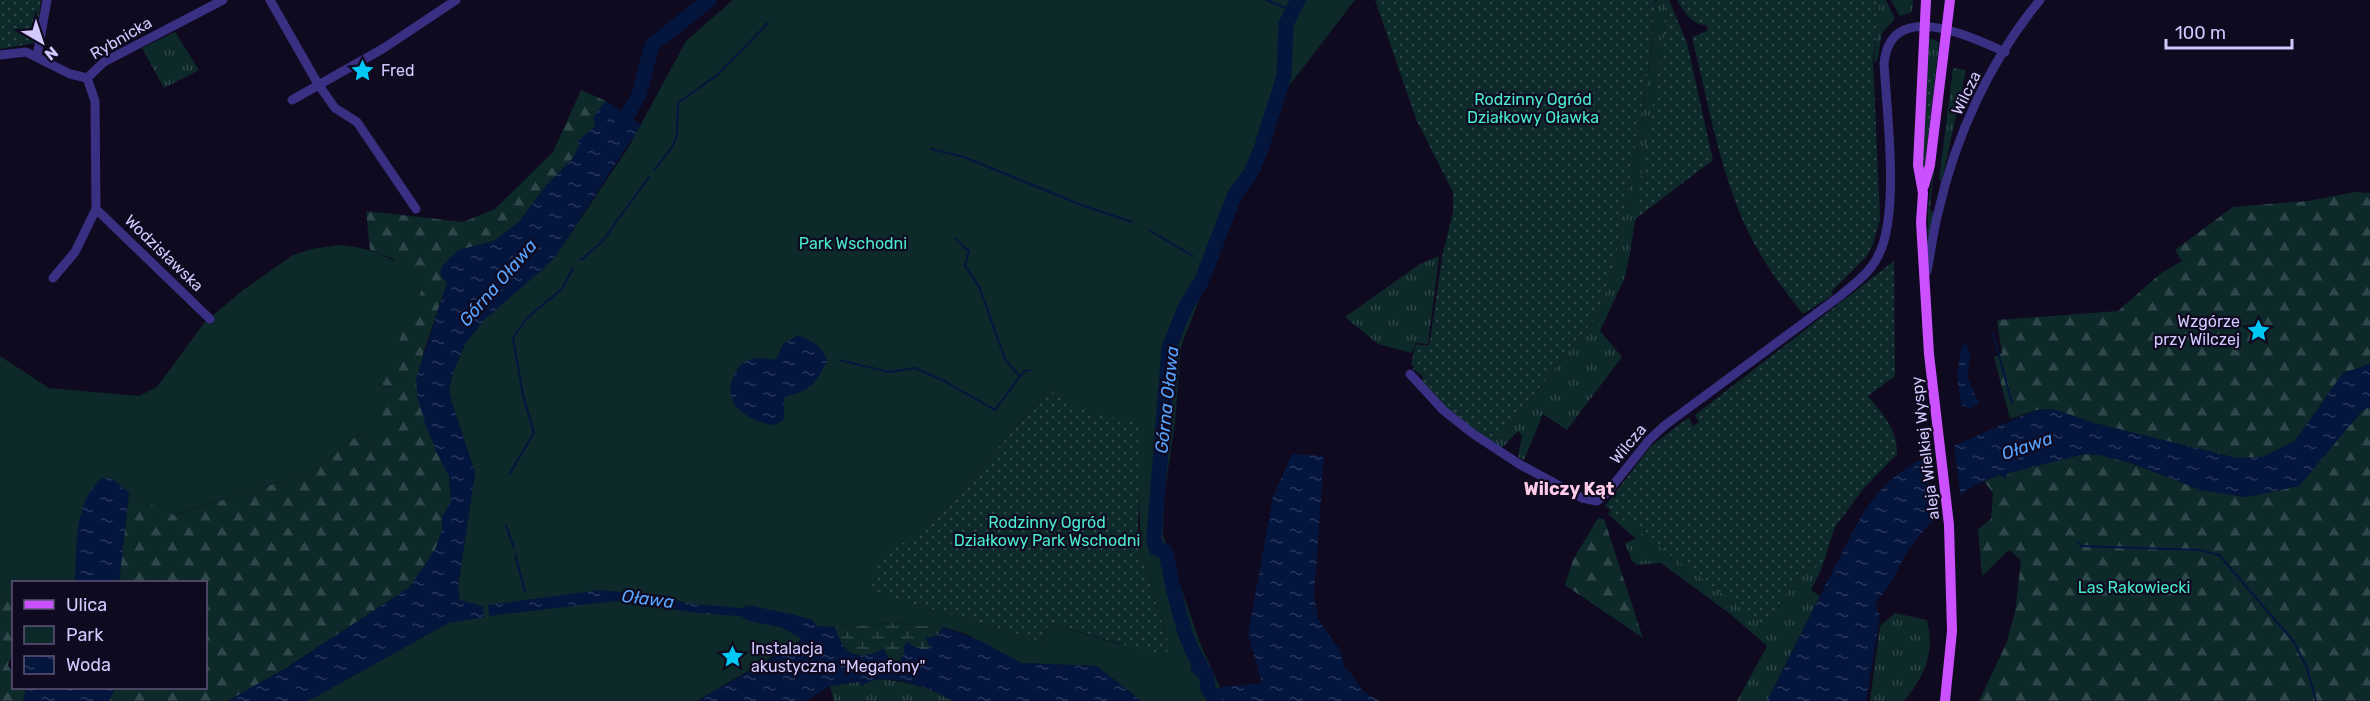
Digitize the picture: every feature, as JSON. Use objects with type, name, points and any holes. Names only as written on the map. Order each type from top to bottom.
[{"type":"main road","name":"aleja Wielkiej Wyspy","points":[[1926,0],[1922,40],[1918,165],[1923,192],[1929,354],[1949,525],[1952,631],[1946,701]]},
{"type":"main road","name":"aleja Wielkiej Wyspy","points":[[1923,192],[1930,165],[1950,0]]},
{"type":"street","points":[[37,56],[47,0]]},
{"type":"street","name":"Rybnicka","points":[[0,55],[26,52],[70,74],[87,78],[104,62],[223,0]]},
{"type":"street","points":[[270,0],[318,84],[335,108],[357,122],[416,208]]},
{"type":"street","points":[[292,100],[384,48],[456,0]]},
{"type":"street","name":"Wilcza","points":[[1925,280],[1938,212],[1969,119],[2005,51],[2040,0]]},
{"type":"street","name":"Wilcza","points":[[1410,374],[1452,418],[1497,451],[1582,498],[1597,501],[1606,494],[1649,440],[1664,426],[1840,296],[1855,284],[1877,259],[1889,226],[1884,64],[1888,40],[1892,34],[1907,22],[1926,21],[2005,51]]},
{"type":"street","points":[[53,278],[75,252],[96,209],[95,101],[87,78]]},
{"type":"street","name":"Wodzisławska","points":[[96,209],[210,319]]},
{"type":"green space","points":[[0,0],[41,0],[35,43],[0,49]]},
{"type":"green space","name":"Park Wschodni","points":[[733,0],[1355,0],[1282,95],[1267,153],[1238,203],[1181,346],[1175,423],[1164,497],[1163,535],[1200,643],[1220,687],[1206,701],[1142,701],[1096,666],[1021,663],[966,634],[942,627],[892,623],[835,627],[801,640],[697,701],[308,701],[448,623],[458,586],[475,473],[449,390],[453,372],[465,344],[484,319],[544,268],[557,254],[628,148],[686,41]],"holes":[[[1048,389],[1073,407],[1111,419],[1138,475],[1141,553],[1169,645],[1119,644],[1049,623],[1043,642],[872,591],[928,524],[961,492]]]},
{"type":"green space","name":"Rodzinny Ogród Działkowy Oławka","points":[[1375,0],[1655,0],[1648,68],[1617,251],[1602,302],[1595,318],[1494,445],[1456,418],[1422,381],[1423,376],[1413,369],[1414,366],[1411,364],[1416,344],[1428,346],[1430,341],[1442,257],[1453,212],[1453,192],[1416,119]]},
{"type":"green space","points":[[1665,0],[1664,36],[1630,253],[1625,277],[1600,331],[1622,357],[1567,430],[1543,414],[1524,460],[1518,457],[1522,436],[1518,431],[1501,449],[1494,445],[1595,318],[1602,302],[1613,268],[1620,233],[1648,69],[1655,2]]},
{"type":"green space","points":[[1665,0],[1669,0],[1687,43],[1713,160],[1634,220],[1664,36]]},
{"type":"green space","points":[[1677,0],[1880,0],[1873,60],[1880,219],[1867,256],[1831,292],[1833,295],[1803,314],[1766,264],[1737,206],[1717,144],[1692,37],[1707,31],[1708,26],[1693,20]]},
{"type":"green space","points":[[1879,0],[1886,0],[1895,19],[1882,33],[1877,61],[1874,62]]},
{"type":"green space","points":[[1891,0],[1913,0],[1912,12],[1900,16]]},
{"type":"green space","points":[[175,32],[199,70],[164,88],[142,48]]},
{"type":"green space","points":[[1930,38],[1939,42],[1936,68],[1926,73],[1927,41]]},
{"type":"green space","points":[[1932,65],[1936,68],[1924,176],[1922,160],[1926,73],[1933,67]]},
{"type":"green space","points":[[1953,68],[1966,70],[1942,180],[1939,180]]},
{"type":"green space","points":[[581,90],[606,101],[593,118],[596,126],[584,136],[573,158],[546,186],[520,221],[494,241],[459,250],[440,274],[447,283],[423,354],[436,451],[449,476],[451,501],[442,518],[442,530],[435,550],[410,587],[286,668],[228,701],[109,701],[115,689],[207,689],[207,581],[119,581],[129,493],[175,515],[314,471],[360,433],[371,447],[389,387],[380,384],[394,259],[370,250],[366,211],[463,222],[495,209],[553,152]]},
{"type":"green space","points":[[1937,140],[1930,209],[1934,214],[1927,253],[1928,208]]},
{"type":"green space","points":[[2355,192],[2370,193],[2370,364],[2343,373],[2295,441],[2263,457],[2236,458],[2094,423],[2053,409],[2036,410],[2010,419],[1994,357],[2002,353],[1997,320],[2118,311],[2160,274],[2182,261],[2175,250],[2233,207],[2308,201]]},
{"type":"green space","points":[[338,245],[363,249],[385,256],[426,280],[380,384],[390,388],[371,447],[360,433],[314,471],[174,515],[129,493],[113,479],[81,517],[75,581],[12,581],[12,598],[0,590],[0,356],[49,388],[139,396],[157,387],[204,323],[243,290],[293,255]]},
{"type":"green space","points":[[1439,256],[1428,344],[1416,343],[1412,353],[1378,344],[1345,317],[1420,264]]},
{"type":"green space","points":[[1894,261],[1895,376],[1868,396],[1892,430],[1897,445],[1897,454],[1864,488],[1835,527],[1821,570],[1808,564],[1764,625],[1605,506],[1650,447],[1685,420],[1689,418],[1693,426],[1699,422],[1695,415]]},
{"type":"green space","name":"Rodzinny Ogród Działkowy Park Wschodni","points":[[1048,389],[1092,413],[1114,418],[1141,419],[1138,524],[1141,553],[1169,645],[1166,657],[1049,623],[1043,642],[871,591],[878,562],[928,524],[961,492]]},
{"type":"green space","name":"Las Rakowiecki","points":[[2370,406],[2370,701],[1979,701],[2006,644],[2015,612],[2021,560],[2009,550],[1982,576],[1978,529],[1991,519],[1993,493],[1984,481],[2000,475],[2005,479],[2008,473],[2084,454],[2100,455],[2131,463],[2201,490],[2246,497],[2299,486],[2361,412]]},
{"type":"green space","points":[[1611,510],[1764,624],[1808,564],[1821,570],[1811,590],[1820,596],[1767,701],[1737,701],[1767,646],[1729,613],[1661,563],[1637,565],[1632,561],[1625,543],[1636,539],[1608,514]]},
{"type":"green space","points":[[1598,518],[1604,519],[1643,638],[1565,585],[1573,560]]},
{"type":"green space","points":[[0,590],[12,598],[12,656],[8,665],[12,672],[12,689],[26,689],[23,701],[0,701]]},
{"type":"green space","points":[[1895,613],[1927,620],[1929,653],[1923,673],[1904,701],[1870,701],[1880,626]]},
{"type":"green space","points":[[892,623],[942,627],[931,648],[924,650],[915,647],[904,653],[900,661],[891,662],[883,649],[866,655],[847,650],[835,627]]},
{"type":"green space","points":[[879,679],[917,686],[952,701],[834,701],[830,686]]},
{"type":"water","points":[[606,101],[641,125],[557,254],[484,320],[465,344],[453,372],[449,390],[475,473],[458,586],[460,600],[483,606],[484,617],[448,623],[308,701],[228,701],[286,668],[410,587],[435,550],[442,530],[442,518],[451,501],[449,476],[425,423],[418,399],[416,379],[447,283],[440,274],[442,266],[459,250],[494,241],[520,221],[546,186],[573,158],[579,146],[578,141],[596,126],[593,118]]},
{"type":"water","points":[[798,335],[808,339],[823,351],[827,361],[819,376],[806,389],[784,397],[784,419],[775,425],[746,415],[734,402],[731,393],[731,384],[736,371],[742,364],[755,358],[776,360],[783,344]]},
{"type":"water","points":[[1966,343],[1970,355],[1967,377],[1979,403],[1971,409],[1961,405],[1957,375],[1962,347]]},
{"type":"water","points":[[2370,364],[2370,406],[2361,412],[2299,486],[2246,497],[2201,490],[2131,463],[2100,455],[2084,454],[2008,473],[2005,479],[2000,475],[1974,486],[1948,506],[1924,530],[1907,552],[1875,604],[1880,616],[1866,701],[1767,701],[1863,514],[1884,487],[1914,463],[2036,410],[2053,409],[2094,423],[2236,458],[2263,457],[2295,441],[2343,373]]},
{"type":"water","points":[[1292,454],[1324,456],[1314,596],[1318,619],[1340,650],[1345,668],[1363,691],[1380,701],[1206,701],[1220,687],[1262,683],[1248,634],[1273,497]]},
{"type":"water","points":[[103,478],[113,479],[129,493],[119,581],[75,581],[78,526],[86,499],[93,487]]},
{"type":"water","points":[[601,590],[650,595],[692,604],[777,611],[764,618],[697,613],[616,601],[489,616],[488,605]]},
{"type":"water","points":[[784,612],[812,620],[817,626],[835,627],[847,650],[859,655],[883,649],[891,662],[900,661],[904,653],[904,645],[908,642],[918,648],[930,648],[926,638],[939,635],[942,627],[981,641],[1021,663],[1096,666],[1142,701],[952,701],[920,686],[882,679],[862,686],[860,681],[830,686],[805,701],[697,701],[799,643],[801,638],[770,621]]},
{"type":"water","points":[[26,689],[115,689],[109,701],[23,701]]},
{"type":"pier","points":[[1954,443],[1961,500],[1935,525],[1926,455]]},
{"type":"waterway","name":"Górna Oława","points":[[616,134],[639,95],[652,45],[709,0]]},
{"type":"waterway","points":[[1266,0],[1291,10]]},
{"type":"waterway","name":"Górna Oława","points":[[1216,701],[1208,689],[1206,673],[1198,667],[1200,664],[1187,637],[1176,601],[1166,552],[1156,548],[1154,538],[1169,348],[1185,308],[1202,280],[1235,194],[1251,173],[1261,149],[1284,76],[1286,24],[1298,0]]},
{"type":"waterway","points":[[655,169],[673,146],[677,135],[678,103],[716,76],[768,23]]},
{"type":"waterway","points":[[931,149],[964,157],[1084,206],[1132,222]]},
{"type":"waterway","points":[[581,260],[601,243],[649,177]]},
{"type":"waterway","points":[[1149,230],[1193,256]]},
{"type":"waterway","points":[[956,239],[969,251],[965,266],[979,286],[1005,359],[1020,377]]},
{"type":"waterway","name":"Górna Oława","points":[[1200,264],[1207,268]]},
{"type":"waterway","points":[[510,473],[534,433],[523,395],[513,338],[527,318],[562,289],[573,268]]},
{"type":"waterway","points":[[1993,334],[2012,403]]},
{"type":"waterway","points":[[839,360],[889,372],[915,368],[946,382],[995,410],[1024,371],[1030,370]]},
{"type":"waterway","points":[[506,525],[514,548]]},
{"type":"waterway","points":[[2078,542],[2081,546],[2199,550],[2219,555],[2294,642],[2307,668],[2316,701]]},
{"type":"waterway","points":[[515,554],[525,591]]},
{"type":"waterway","name":"Oława","points":[[749,613],[796,623]]},
{"type":"place","name":"Fred","points":[[363,70]]},
{"type":"place","name":"Wzgórze przy Wilczej","points":[[2258,330]]},
{"type":"place","name":"Instalacja akustyczna \"Megafony\"","points":[[733,657]]},
{"type":"district","name":"Wilczy Kąt","points":[[1569,489]]}]
